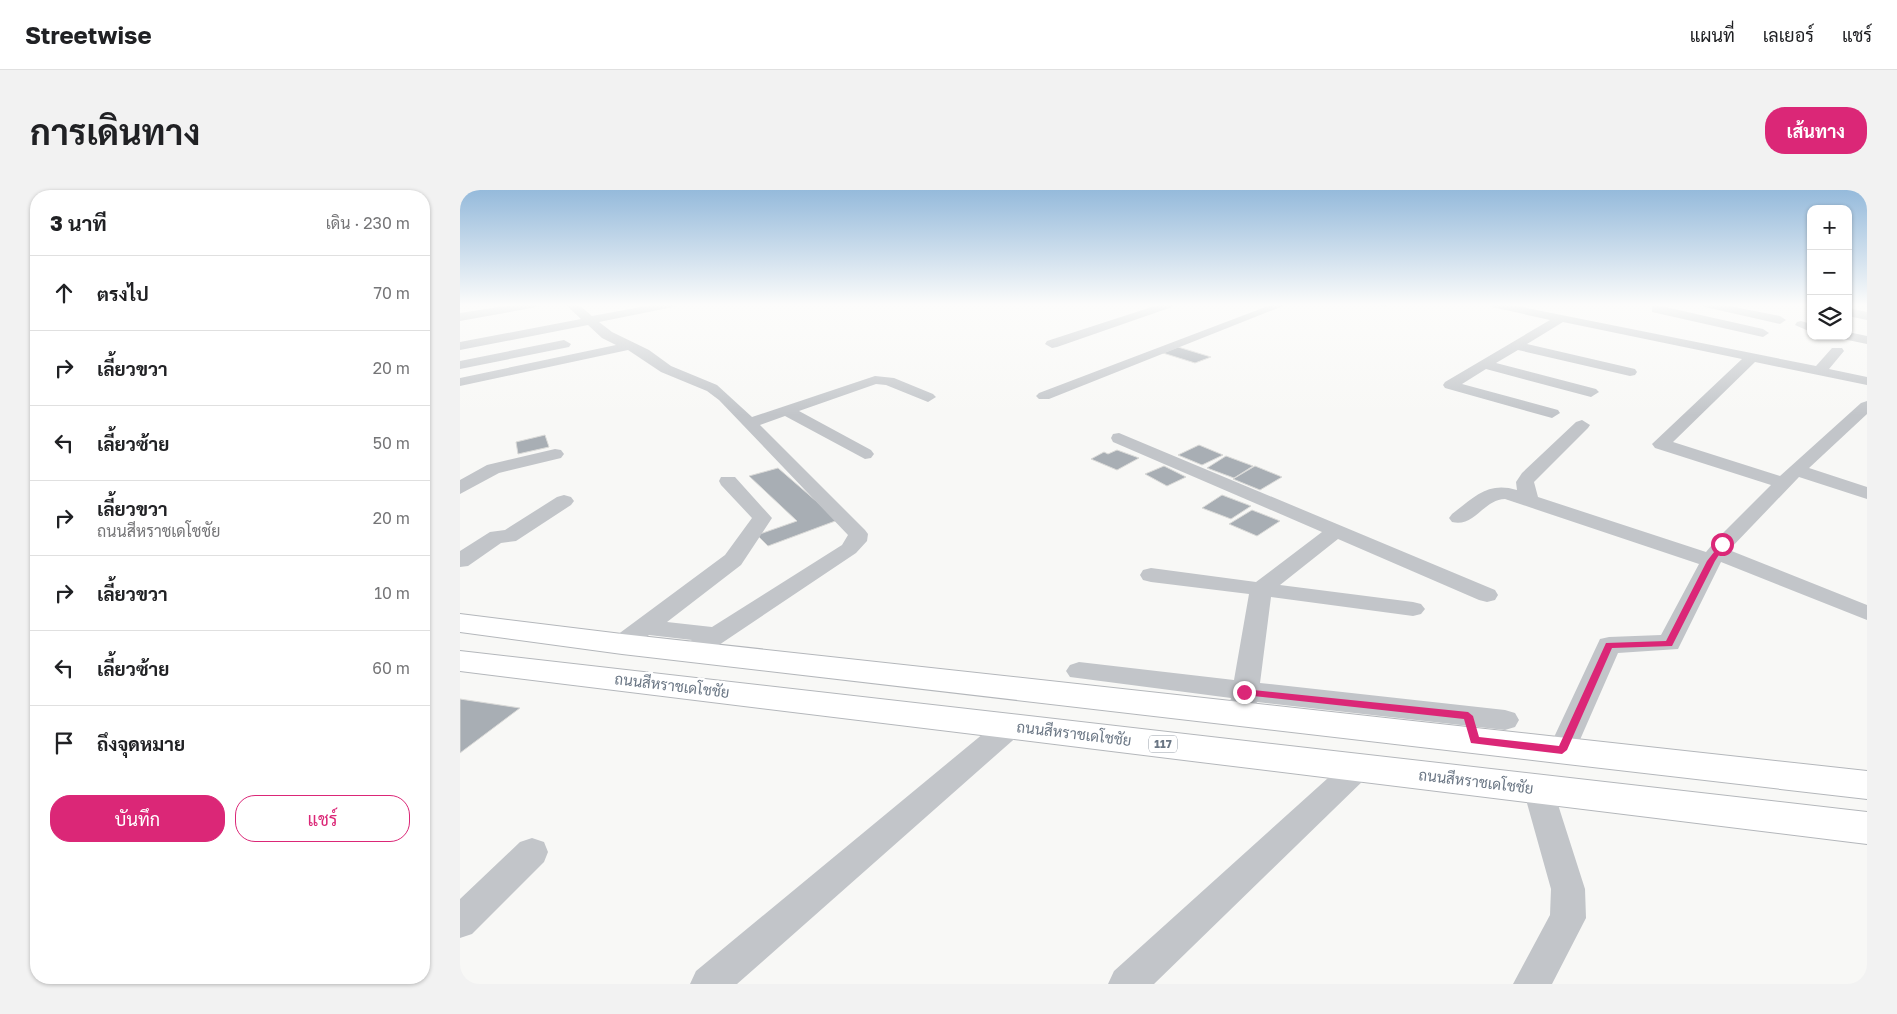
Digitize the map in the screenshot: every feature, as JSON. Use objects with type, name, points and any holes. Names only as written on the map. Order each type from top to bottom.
[{"type":"main road","points":[[460,623],[633,635],[1471,728],[1562,750],[1867,785]]},
{"type":"main road","name":"ถนนสีหราชเดโชชัย","points":[[460,661],[1867,828]]},
{"type":"street","points":[[460,346],[481,341]]},
{"type":"street","points":[[460,365],[521,341]]},
{"type":"street","points":[[618,341],[644,353],[666,368],[712,388],[724,397],[858,534],[858,541],[850,549],[704,643]]},
{"type":"street","points":[[1052,344],[1061,341]]},
{"type":"street","points":[[1044,396],[1186,341]]},
{"type":"street","points":[[1521,341],[1450,385],[1552,413]]},
{"type":"street","points":[[1675,341],[1867,381]]},
{"type":"street","points":[[1690,344],[1694,341]]},
{"type":"street","points":[[1514,345],[1630,372]]},
{"type":"street","points":[[460,382],[628,346]]},
{"type":"street","points":[[1820,371],[1837,351]]},
{"type":"street","points":[[1753,357],[1661,444],[1867,493]]},
{"type":"street","points":[[1482,364],[1591,392]]},
{"type":"street","points":[[748,423],[875,380],[889,380],[928,397]]},
{"type":"street","points":[[1562,750],[1609,645],[1669,644],[1714,557],[1790,476],[1866,408]]},
{"type":"street","points":[[786,410],[865,454]]},
{"type":"street","points":[[1529,500],[1525,482],[1528,477],[1582,425]]},
{"type":"street","points":[[1119,438],[1487,595]]},
{"type":"street","points":[[460,488],[493,469],[555,454]]},
{"type":"street","points":[[633,635],[733,560],[762,518],[728,481]]},
{"type":"street","points":[[1459,518],[1498,492],[1714,557],[1867,613]]},
{"type":"street","points":[[460,561],[497,536],[509,537],[564,501]]},
{"type":"street","points":[[1079,671],[1243,703],[1261,589],[1336,530]]},
{"type":"street","points":[[1151,575],[1413,610]]},
{"type":"street","points":[[1471,728],[1506,720]]},
{"type":"street","points":[[709,984],[1011,726]]},
{"type":"street","points":[[1128,984],[1358,768]]},
{"type":"street","points":[[1532,984],[1568,918],[1569,903],[1568,889],[1538,789]]},
{"type":"street","points":[[460,922],[532,852]]},
{"type":"building","points":[[1178,347],[1211,357],[1195,363],[1163,353]]},
{"type":"building","points":[[545,435],[549,447],[518,454],[516,442]]},
{"type":"building","points":[[1199,445],[1223,455],[1202,465],[1178,455]]},
{"type":"building","points":[[1117,450],[1139,458],[1117,470],[1091,459],[1104,452],[1108,454]]},
{"type":"building","points":[[1226,456],[1253,466],[1234,478],[1207,468]]},
{"type":"building","points":[[1164,466],[1186,477],[1167,486],[1145,474]]},
{"type":"building","points":[[1255,466],[1282,477],[1260,490],[1233,479]]},
{"type":"building","points":[[778,468],[838,520],[768,546],[757,535],[797,521],[749,476]]},
{"type":"building","points":[[1222,495],[1251,506],[1231,519],[1202,508]]},
{"type":"building","points":[[1252,510],[1280,521],[1257,536],[1229,524]]},
{"type":"building","points":[[460,699],[520,708],[460,753]]},
{"type":"route","points":[[1244,692],[1468,716],[1474,740],[1562,750],[1609,645],[1669,644],[1711,561],[1722,544]]}]
